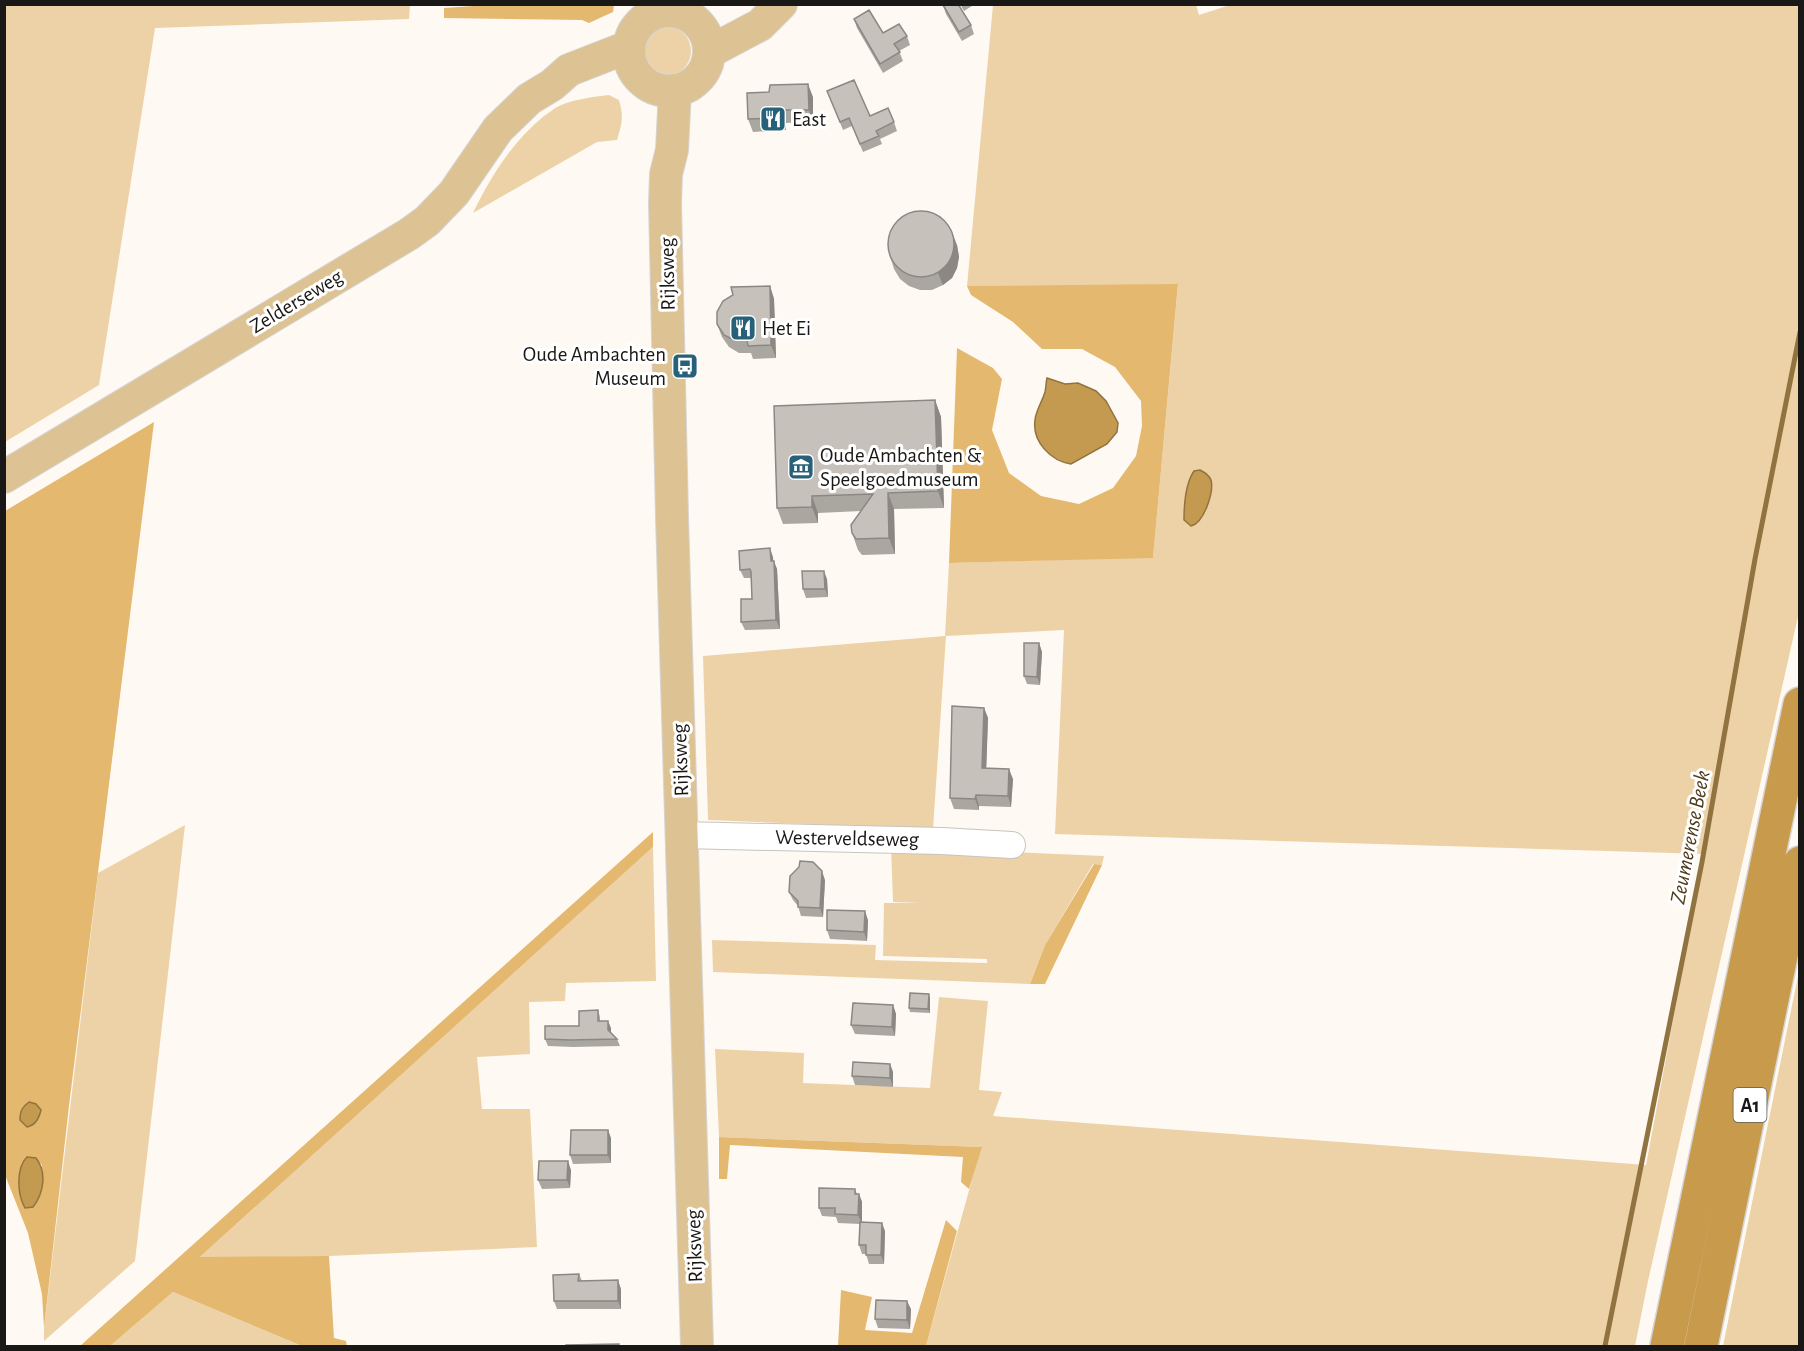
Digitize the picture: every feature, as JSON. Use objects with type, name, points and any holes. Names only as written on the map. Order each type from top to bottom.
[{"type":"highway","name":"A1","points":[[1667,1347],[1800,704]]},
{"type":"highway","name":"A1","points":[[1701,1347],[1800,863]]},
{"type":"main road","points":[[706,40],[760,25],[780,5]]},
{"type":"main road","points":[[663,9],[691,17],[706,40],[702,73],[686,87],[648,74],[632,33],[640,22],[663,9]]},
{"type":"main road","name":"Zelderseweg","points":[[4,477],[427,221],[454,193],[498,129],[529,99],[552,85],[573,84],[596,77],[648,74]]},
{"type":"main road","name":"Rijksweg","points":[[648,74],[672,150],[666,174],[672,517],[697,1347]]},
{"type":"street","name":"Westerveldseweg","points":[[682,835],[930,840],[1012,845]]},
{"type":"shaded area","points":[[5,4],[410,5],[409,19],[155,28],[99,385],[5,442]]},
{"type":"shaded area","points":[[504,4],[614,5],[613,12],[589,23],[582,20],[444,18],[444,8]]},
{"type":"shaded area","points":[[1233,4],[1799,5],[1799,612],[1635,1346],[926,1346],[981,1147],[719,1137],[715,1049],[804,1053],[803,1083],[930,1088],[939,997],[988,1001],[979,1090],[1002,1092],[993,1116],[1646,1165],[1704,854],[1055,834],[1064,630],[946,636],[933,829],[708,820],[703,656],[945,636],[949,563],[1153,557],[1178,285],[967,286],[993,5],[1196,5],[1199,15]],"holes":[[[1200,470],[1210,479],[1210,494],[1184,510],[1187,494]]]},
{"type":"shaded area","points":[[666,26],[684,33],[691,51],[684,69],[666,76],[648,69],[641,51],[648,33]]},
{"type":"shaded area","points":[[609,95],[619,100],[622,111],[617,140],[597,142],[473,213],[503,160],[532,126],[557,107]]},
{"type":"shaded area","points":[[1178,284],[1153,558],[949,563],[957,348],[993,368],[1002,379],[992,430],[1009,473],[1041,496],[1079,504],[1113,488],[1136,456],[1142,426],[1141,401],[1115,367],[1082,349],[1042,349],[1013,322],[971,295],[967,286]]},
{"type":"shaded area","points":[[1047,378],[1065,384],[1078,383],[1096,391],[1106,401],[1118,423],[1117,432],[1107,444],[1071,464],[1050,455],[1037,436],[1036,416],[1045,392]]},
{"type":"shaded area","points":[[154,422],[69,1106],[44,1328],[42,1294],[28,1233],[5,1175],[5,511]],"holes":[[[27,1157],[35,1158],[42,1165],[36,1203],[22,1203],[19,1180]]]},
{"type":"shaded area","points":[[1200,470],[1211,480],[1211,492],[1204,513],[1196,524],[1191,526],[1184,520],[1186,494],[1194,471]]},
{"type":"shaded area","points":[[185,825],[135,1261],[44,1341],[98,873]]},
{"type":"shaded area","points":[[653,832],[653,847],[200,1257],[329,1256],[334,1338],[346,1341],[347,1346],[302,1346],[173,1292],[110,1346],[80,1346]]},
{"type":"shaded area","points":[[653,847],[656,981],[566,983],[565,1001],[529,1002],[530,1054],[477,1057],[482,1109],[530,1109],[537,1247],[329,1256],[199,1258]]},
{"type":"shaded area","points":[[891,847],[1104,856],[1102,865],[1093,864],[1045,945],[1030,984],[713,972],[712,940],[876,945],[875,960],[987,963],[987,959],[883,956],[884,903],[920,903],[893,902]]},
{"type":"shaded area","points":[[1094,864],[1102,865],[1045,984],[1030,984],[1045,945]]},
{"type":"shaded area","points":[[1799,971],[1799,1346],[1723,1346]]},
{"type":"shaded area","points":[[29,1102],[36,1104],[41,1110],[37,1121],[27,1127],[20,1117],[22,1110]]},
{"type":"shaded area","points":[[719,1137],[982,1147],[969,1189],[961,1182],[963,1157],[730,1145],[727,1179],[719,1179]]},
{"type":"shaded area","points":[[27,1157],[36,1158],[42,1170],[43,1182],[40,1195],[33,1207],[25,1208],[20,1196],[19,1174]]},
{"type":"shaded area","points":[[946,1220],[957,1231],[926,1346],[838,1346],[841,1290],[872,1297],[865,1330],[912,1333]]},
{"type":"shaded area","points":[[173,1292],[302,1346],[110,1346]]},
{"type":"building","points":[[958,4],[971,25],[959,32],[943,5]]},
{"type":"building","points":[[869,10],[883,33],[899,24],[907,36],[894,44],[900,52],[880,64],[854,19]]},
{"type":"building","points":[[854,80],[870,116],[888,108],[894,122],[876,131],[879,136],[860,144],[849,118],[840,122],[827,91]]},
{"type":"building","points":[[808,84],[809,110],[781,110],[781,118],[748,119],[747,93],[769,92],[770,85]]},
{"type":"building","points":[[915,211],[927,211],[939,216],[949,226],[954,244],[952,257],[939,272],[927,277],[915,277],[903,272],[893,262],[888,250],[888,238],[893,226],[903,216]]},
{"type":"building","points":[[770,286],[771,345],[748,346],[747,340],[734,340],[724,335],[717,324],[717,312],[723,301],[733,295],[731,287]]},
{"type":"building","points":[[935,400],[938,491],[888,493],[889,538],[856,539],[852,533],[851,525],[873,494],[812,496],[812,507],[777,508],[774,406]]},
{"type":"building","points":[[770,548],[771,561],[774,561],[776,620],[741,622],[741,599],[752,599],[751,572],[750,569],[740,570],[739,551]]},
{"type":"building","points":[[802,571],[824,571],[825,589],[803,589]]},
{"type":"building","points":[[1024,643],[1039,643],[1037,677],[1024,676]]},
{"type":"building","points":[[952,706],[984,708],[982,768],[1009,769],[1008,796],[976,795],[975,799],[950,798]]},
{"type":"building","points":[[800,861],[813,862],[822,871],[820,908],[798,907],[798,901],[789,892],[790,876],[799,867]]},
{"type":"building","points":[[827,910],[865,911],[864,932],[827,930]]},
{"type":"building","points":[[910,993],[929,994],[928,1009],[909,1008]]},
{"type":"building","points":[[853,1003],[893,1005],[892,1027],[851,1025]]},
{"type":"building","points":[[598,1010],[598,1021],[608,1021],[608,1030],[617,1039],[545,1039],[545,1026],[579,1026],[579,1011]]},
{"type":"building","points":[[853,1062],[890,1064],[890,1078],[852,1076]]},
{"type":"building","points":[[571,1130],[608,1130],[608,1155],[570,1155]]},
{"type":"building","points":[[539,1161],[568,1161],[567,1180],[538,1180]]},
{"type":"building","points":[[819,1188],[855,1189],[855,1194],[859,1194],[858,1215],[835,1214],[835,1208],[819,1208]]},
{"type":"building","points":[[860,1222],[882,1223],[881,1255],[866,1255],[866,1245],[859,1245]]},
{"type":"building","points":[[579,1274],[578,1281],[618,1280],[618,1301],[554,1301],[553,1275]]},
{"type":"building","points":[[876,1300],[907,1301],[907,1320],[875,1319]]},
{"type":"building","points":[[619,1344],[619,1347],[566,1347],[566,1345]]},
{"type":"waterway","name":"Zeumerense Beek","points":[[1605,1346],[1702,862],[1755,559],[1800,332]]},
{"type":"place","name":"East","points":[[773,119]]},
{"type":"place","name":"Het Ei","points":[[743,328]]},
{"type":"place","name":"Oude Ambachten Museum","points":[[685,366]]},
{"type":"place","name":"Oude Ambachten & Speelgoedmuseum","points":[[801,467]]}]
